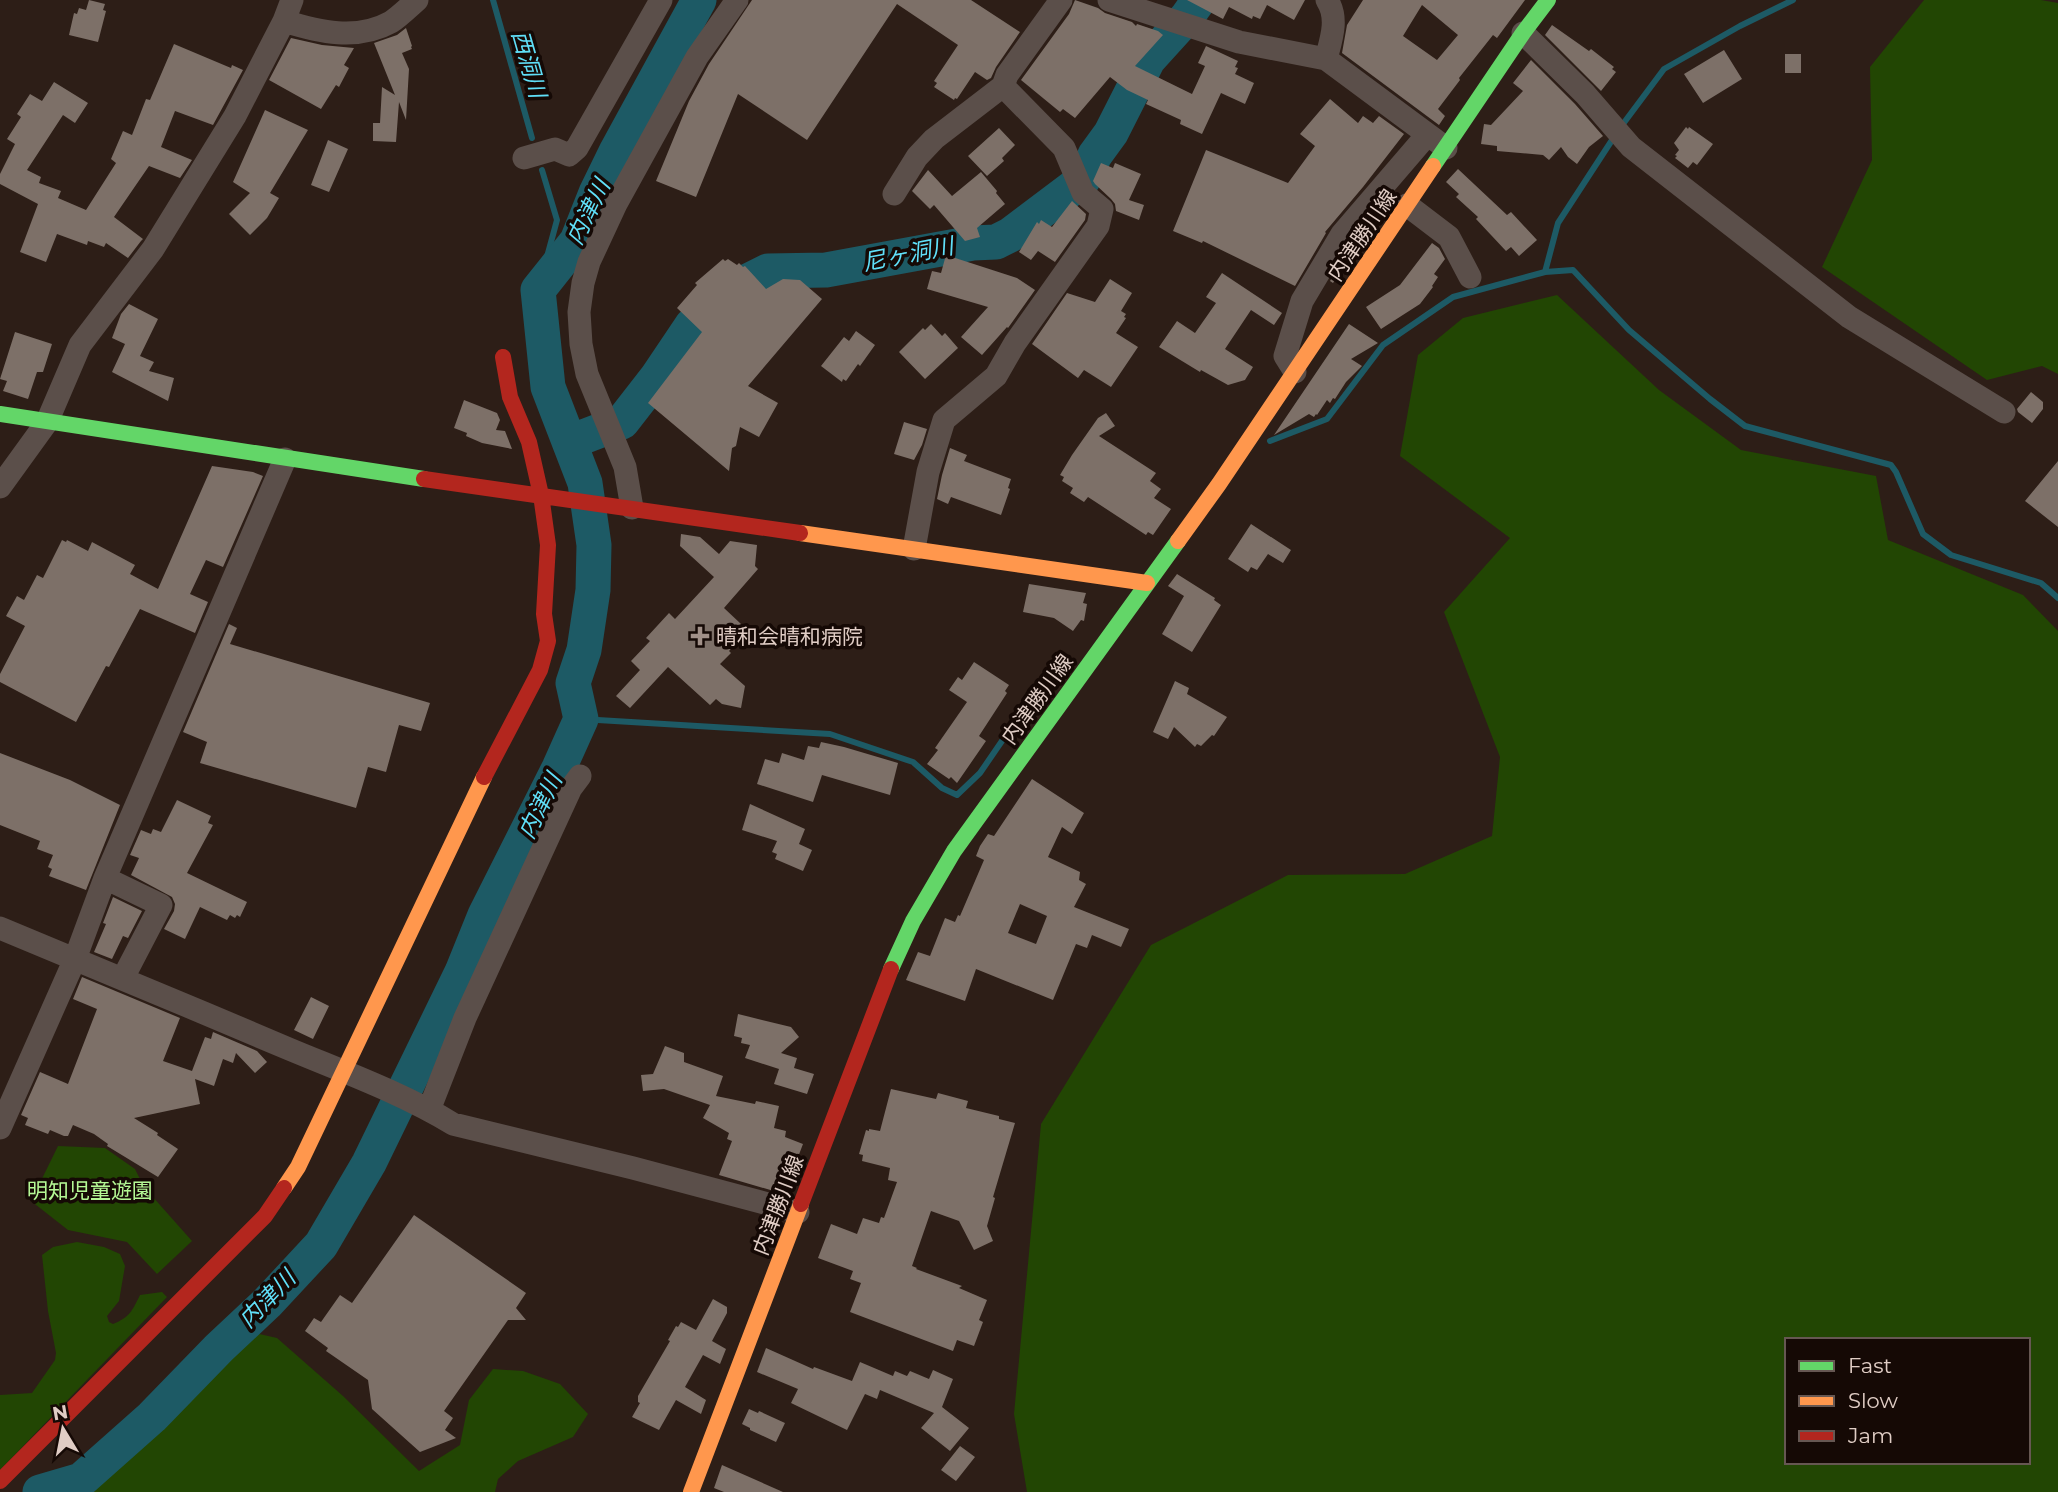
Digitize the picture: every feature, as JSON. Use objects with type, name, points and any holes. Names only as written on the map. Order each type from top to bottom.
[{"type":"street","points":[[0,487],[47,422],[80,345],[152,249],[235,116],[288,10],[320,32],[360,33],[392,22],[417,0]]},
{"type":"street","points":[[524,158],[555,149],[569,155],[577,148],[662,0]]},
{"type":"street","points":[[632,508],[625,467],[587,374],[581,344],[579,312],[583,283],[589,262],[616,204],[698,57],[737,0]]},
{"type":"street","points":[[894,194],[917,157],[934,139],[1003,86],[1007,75],[1062,0]]},
{"type":"street","points":[[1109,0],[1239,42],[1326,59],[1436,142],[1342,234],[1302,301],[1284,356],[1294,372]]},
{"type":"street","points":[[1326,59],[1334,27],[1331,7],[1327,0]]},
{"type":"street","name":"内津勝川線","points":[[691,1492],[895,958],[923,902],[955,849],[1219,484],[1407,205],[1436,142],[1548,0]]},
{"type":"street","points":[[1523,33],[1585,94],[1631,147],[1849,317],[2004,412]]},
{"type":"street","points":[[914,549],[928,472],[944,420],[996,376],[1015,343],[1098,226],[1102,209],[1083,193],[1064,148],[1003,86]]},
{"type":"street","points":[[1407,205],[1449,237],[1470,276]]},
{"type":"street","points":[[0,1481],[265,1216],[298,1167],[478,789],[540,670],[548,641],[544,614],[548,545],[541,495],[529,442],[510,397],[503,357]]},
{"type":"street","points":[[0,414],[285,459],[1147,583]]},
{"type":"street","points":[[0,1128],[75,959],[105,877],[285,459]]},
{"type":"street","points":[[429,1110],[465,1018],[571,788],[580,776]]},
{"type":"street","points":[[105,877],[161,905],[123,978]]},
{"type":"street","points":[[0,928],[344,1072],[429,1110],[453,1124],[634,1168],[798,1212]]},
{"type":"green space","points":[[1924,0],[2041,0],[2058,3],[2058,374],[2042,366],[1987,380],[1822,267],[1872,160],[1870,67]]},
{"type":"green space","points":[[1557,295],[1659,390],[1741,450],[1876,476],[1888,540],[2023,595],[2058,631],[2058,1492],[1027,1492],[1014,1414],[1041,1124],[1151,945],[1288,875],[1405,874],[1492,836],[1500,757],[1444,612],[1510,538],[1400,456],[1418,355],[1463,318]]},
{"type":"green space","name":"明知児童遊園","points":[[58,1146],[105,1148],[135,1169],[144,1187],[192,1241],[157,1274],[127,1242],[68,1230],[31,1201]]},
{"type":"green space","points":[[77,1242],[104,1247],[120,1254],[125,1266],[119,1301],[107,1316],[109,1322],[113,1324],[127,1316],[140,1295],[162,1292],[167,1297],[0,1470],[0,1395],[32,1393],[55,1360],[42,1255],[53,1247]]},
{"type":"green space","points":[[255,1333],[277,1338],[343,1396],[419,1471],[460,1445],[469,1400],[493,1369],[523,1371],[560,1384],[588,1414],[573,1437],[518,1461],[498,1479],[495,1492],[66,1492],[128,1451],[230,1349]]},
{"type":"building","points":[[89,0],[105,4],[103,10],[106,11],[98,42],[69,35],[74,13],[77,14],[79,8],[86,10]]},
{"type":"building","points":[[752,0],[971,0],[1020,32],[991,78],[987,80],[975,72],[954,100],[934,87],[937,83],[934,81],[958,45],[897,4],[807,140],[738,94],[696,197],[656,181],[689,101],[709,64]]},
{"type":"building","points":[[1075,0],[1163,35],[1135,66],[1192,94],[1205,66],[1198,63],[1206,46],[1238,61],[1235,74],[1254,83],[1245,104],[1221,93],[1202,134],[1180,124],[1181,120],[1146,104],[1148,100],[1127,90],[1110,77],[1075,118],[1063,109],[1060,112],[1021,80],[1069,14]]},
{"type":"building","points":[[1187,0],[1305,0],[1294,20],[1267,5],[1260,19],[1253,16],[1252,19],[1229,7],[1223,19]]},
{"type":"building","points":[[1363,0],[1525,0],[1497,38],[1493,35],[1459,78],[1438,109],[1445,116],[1439,125],[1342,53],[1347,25]],"holes":[[[1422,5],[1458,35],[1437,60],[1403,36]]]},
{"type":"building","points":[[1552,25],[1614,67],[1612,69],[1616,72],[1601,91],[1545,35]]},
{"type":"building","points":[[406,28],[412,49],[402,53],[409,69],[406,120],[399,102],[396,142],[373,141],[373,123],[380,123],[382,87],[395,95],[374,43],[397,35]]},
{"type":"building","points":[[291,38],[354,48],[344,65],[349,68],[339,87],[336,85],[321,109],[269,80]]},
{"type":"building","points":[[174,44],[231,68],[232,65],[243,70],[213,125],[175,111],[161,147],[192,160],[180,178],[149,166],[114,217],[143,239],[128,258],[106,243],[104,247],[88,241],[87,245],[57,234],[46,262],[20,252],[38,204],[0,184],[0,174],[15,144],[7,139],[21,117],[17,114],[30,94],[42,101],[54,82],[88,103],[75,123],[63,115],[27,170],[41,177],[39,183],[61,191],[58,198],[86,210],[116,163],[111,159],[123,131],[132,135],[146,99],[150,100]]},
{"type":"building","points":[[1724,50],[1742,79],[1703,103],[1684,74]]},
{"type":"building","points":[[1785,54],[1801,54],[1801,73],[1785,73]]},
{"type":"building","points":[[1531,60],[1603,136],[1589,147],[1577,164],[1561,147],[1549,160],[1543,155],[1497,151],[1497,146],[1481,144],[1484,124],[1491,125],[1523,91],[1513,83]]},
{"type":"building","points":[[1330,99],[1358,123],[1363,116],[1373,123],[1379,116],[1404,134],[1325,232],[1295,286],[1203,241],[1202,243],[1173,231],[1206,150],[1288,183],[1315,146],[1300,134]]},
{"type":"building","points":[[265,110],[308,130],[270,193],[279,198],[267,218],[250,235],[229,214],[250,193],[233,182]]},
{"type":"building","points":[[1686,127],[1713,144],[1697,165],[1693,162],[1688,168],[1675,158],[1679,150],[1674,143]]},
{"type":"building","points":[[999,128],[1015,145],[1002,158],[1004,161],[987,176],[968,156]]},
{"type":"building","points":[[328,140],[348,149],[329,192],[311,185]]},
{"type":"building","points":[[1101,163],[1113,168],[1115,163],[1141,174],[1129,200],[1144,205],[1139,220],[1116,211],[1115,204],[1093,181]]},
{"type":"building","points":[[1458,169],[1507,215],[1511,212],[1537,240],[1519,256],[1511,247],[1506,251],[1476,219],[1478,217],[1456,197],[1459,194],[1446,182]]},
{"type":"building","points":[[928,170],[952,196],[981,172],[997,191],[1005,204],[977,228],[980,237],[965,241],[934,205],[930,209],[912,191]]},
{"type":"building","points":[[1072,201],[1086,214],[1085,220],[1055,262],[1038,251],[1031,260],[1019,252],[1037,222],[1039,224],[1041,220],[1052,227]]},
{"type":"building","points":[[1432,243],[1439,248],[1445,259],[1434,274],[1438,277],[1433,287],[1420,304],[1381,329],[1366,307],[1400,285]]},
{"type":"building","points":[[1348,251],[1352,254],[1333,283],[1330,281]]},
{"type":"building","points":[[946,255],[1017,278],[1035,290],[1008,328],[982,355],[961,337],[988,307],[927,289],[932,271],[941,273]]},
{"type":"building","points":[[723,259],[745,266],[766,289],[783,279],[800,280],[822,299],[748,386],[778,403],[759,437],[740,427],[736,446],[732,448],[729,471],[648,403],[702,332],[677,308],[697,285],[695,283]]},
{"type":"building","points":[[1222,273],[1282,313],[1274,325],[1251,310],[1225,349],[1253,367],[1245,380],[1228,385],[1201,370],[1200,372],[1159,347],[1177,321],[1195,333],[1216,303],[1206,297]]},
{"type":"building","points":[[1110,279],[1132,293],[1121,311],[1126,314],[1126,318],[1116,333],[1138,347],[1111,387],[1084,370],[1078,378],[1032,344],[1067,293],[1095,302]]},
{"type":"building","points":[[129,304],[158,319],[140,356],[154,362],[149,371],[174,378],[168,401],[112,372],[125,344],[112,338],[121,314]]},
{"type":"building","points":[[931,324],[942,336],[945,333],[958,348],[925,379],[899,352],[923,328],[925,330]]},
{"type":"building","points":[[1349,324],[1378,343],[1351,359],[1362,366],[1346,382],[1335,399],[1330,403],[1327,400],[1317,415],[1314,417],[1309,414],[1274,435]]},
{"type":"building","points":[[856,331],[875,345],[860,366],[858,364],[846,381],[843,379],[842,382],[821,366],[844,337],[849,341]]},
{"type":"building","points":[[15,332],[52,344],[43,372],[37,372],[28,399],[3,391],[7,381],[0,379]]},
{"type":"building","points":[[2031,392],[2043,402],[2043,409],[2032,423],[2017,409]]},
{"type":"building","points":[[464,400],[497,413],[500,420],[496,430],[505,431],[512,449],[482,443],[454,428]]},
{"type":"building","points":[[1106,413],[1115,426],[1099,436],[1156,473],[1150,481],[1161,489],[1154,498],[1171,509],[1153,535],[1148,532],[1146,535],[1088,497],[1084,502],[1070,493],[1073,488],[1062,481],[1064,477],[1060,475],[1072,455],[1098,418]]},
{"type":"building","points":[[904,422],[927,429],[914,460],[894,454]]},
{"type":"building","points":[[950,448],[967,455],[964,461],[1011,479],[1001,515],[951,497],[948,504],[937,499]]},
{"type":"building","points":[[2058,461],[2058,527],[2025,501]]},
{"type":"building","points":[[212,466],[263,476],[223,567],[206,560],[190,594],[208,602],[195,633],[140,609],[76,722],[0,682],[0,674],[25,626],[6,616],[17,596],[24,600],[37,575],[43,578],[62,540],[88,551],[92,542],[135,565],[130,574],[158,589]]},
{"type":"building","points":[[1251,524],[1291,550],[1283,563],[1268,554],[1257,570],[1251,567],[1248,572],[1228,559]]},
{"type":"building","points":[[681,534],[700,537],[719,554],[730,541],[757,545],[755,566],[758,569],[724,608],[741,624],[737,629],[744,635],[720,664],[745,686],[741,708],[722,704],[716,699],[710,705],[668,667],[630,708],[616,696],[640,670],[631,661],[650,641],[646,638],[669,613],[675,619],[714,577],[680,546]]},
{"type":"building","points":[[1177,574],[1215,598],[1221,605],[1192,652],[1162,634],[1184,596],[1168,586]]},
{"type":"building","points":[[1029,584],[1086,593],[1083,603],[1087,604],[1084,621],[1081,620],[1073,631],[1054,618],[1023,612]]},
{"type":"building","points":[[229,624],[237,628],[230,644],[430,703],[421,731],[399,725],[386,772],[368,767],[356,808],[200,763],[207,742],[183,732]]},
{"type":"building","points":[[974,662],[1009,685],[1005,691],[1007,693],[979,736],[986,741],[957,783],[927,764],[967,702],[949,690],[958,677],[962,680]]},
{"type":"building","points":[[1175,681],[1189,688],[1187,694],[1227,717],[1214,736],[1201,746],[1197,744],[1195,747],[1174,727],[1168,739],[1153,732]]},
{"type":"building","points":[[821,742],[898,763],[890,795],[822,775],[813,802],[757,784],[765,759],[779,763],[782,753],[804,760],[808,746],[819,748]]},
{"type":"building","points":[[0,753],[70,780],[120,805],[86,890],[49,876],[52,869],[48,867],[53,855],[37,849],[40,841],[0,825]]},
{"type":"building","points":[[1032,779],[1084,813],[1072,834],[1062,827],[1048,857],[1080,872],[1079,880],[1086,884],[1074,907],[1129,929],[1121,947],[1092,935],[1087,948],[1076,944],[1053,1000],[976,969],[965,1001],[906,980],[918,952],[930,956],[945,918],[955,922],[958,915],[960,916],[984,860],[976,856],[980,846],[988,834],[994,836]],"holes":[[[1020,904],[1047,916],[1036,944],[1008,933]]]},
{"type":"building","points":[[177,800],[211,816],[208,823],[213,825],[187,873],[247,902],[240,917],[230,915],[227,920],[200,907],[185,939],[164,929],[174,911],[172,897],[131,875],[139,858],[130,855],[141,830],[151,834],[153,829],[161,832]]},
{"type":"building","points":[[750,804],[805,829],[799,844],[812,850],[803,871],[775,859],[777,854],[772,852],[777,841],[742,830]]},
{"type":"building","points":[[113,897],[142,911],[128,938],[123,936],[112,959],[94,952],[106,924],[103,923]]},
{"type":"building","points":[[82,977],[180,1018],[163,1061],[192,1071],[205,1037],[211,1039],[213,1032],[257,1051],[267,1062],[255,1073],[236,1053],[233,1063],[223,1059],[214,1086],[195,1079],[200,1104],[134,1118],[178,1149],[158,1177],[107,1146],[108,1144],[94,1134],[73,1125],[68,1136],[50,1130],[48,1134],[25,1125],[28,1118],[21,1115],[40,1072],[68,1084],[97,1009],[73,999]]},
{"type":"building","points":[[311,997],[329,1006],[313,1039],[294,1030]]},
{"type":"building","points":[[738,1014],[791,1027],[799,1037],[781,1053],[797,1058],[794,1068],[814,1074],[807,1094],[774,1084],[779,1069],[745,1058],[750,1045],[741,1043],[742,1038],[734,1036]]},
{"type":"building","points":[[665,1046],[684,1053],[684,1062],[723,1076],[716,1096],[779,1106],[774,1128],[786,1131],[785,1137],[803,1144],[784,1194],[719,1175],[732,1141],[727,1139],[729,1133],[703,1118],[710,1105],[664,1089],[643,1091],[641,1075],[653,1074]]},
{"type":"building","points":[[891,1089],[936,1099],[938,1093],[968,1101],[966,1108],[1015,1123],[987,1226],[993,1241],[974,1250],[959,1221],[931,1211],[912,1266],[962,1286],[959,1288],[987,1300],[979,1320],[983,1322],[974,1346],[957,1340],[953,1351],[850,1312],[861,1283],[850,1279],[853,1271],[818,1258],[831,1224],[857,1234],[863,1218],[879,1223],[881,1217],[884,1218],[897,1182],[888,1180],[890,1168],[862,1161],[863,1155],[859,1154],[866,1130],[880,1131]]},
{"type":"building","points":[[414,1215],[526,1293],[516,1308],[526,1320],[508,1320],[444,1411],[453,1418],[445,1430],[456,1438],[420,1452],[372,1409],[368,1380],[326,1351],[328,1348],[305,1331],[314,1318],[321,1322],[340,1295],[352,1303]]},
{"type":"building","points":[[713,1299],[727,1307],[727,1313],[712,1341],[726,1349],[720,1364],[703,1355],[685,1387],[706,1400],[701,1414],[676,1400],[659,1430],[632,1417],[640,1403],[638,1396],[676,1326],[681,1322],[696,1330]]},
{"type":"building","points":[[766,1348],[813,1369],[814,1367],[852,1381],[860,1362],[893,1376],[895,1371],[907,1376],[910,1371],[929,1379],[933,1370],[953,1379],[942,1407],[969,1428],[950,1451],[921,1428],[934,1413],[880,1390],[877,1399],[865,1394],[847,1430],[791,1403],[798,1389],[757,1372]]},
{"type":"building","points":[[749,1409],[785,1423],[776,1442],[742,1424]]},
{"type":"building","points":[[960,1446],[975,1457],[956,1481],[941,1470]]},
{"type":"building","points":[[722,1465],[783,1492],[724,1492],[714,1488]]},
{"type":"waterway","name":"西洞川","points":[[493,0],[532,138]]},
{"type":"waterway","name":"内津川","points":[[40,1492],[81,1480],[152,1417],[267,1303],[321,1245],[369,1163],[462,972],[485,915],[581,719],[573,683],[584,650],[593,590],[594,545],[585,483],[548,387],[538,290],[577,241],[616,152],[699,0]]},
{"type":"waterway","name":"尼ヶ洞川","points":[[570,442],[622,422],[692,325],[744,283],[768,271],[826,270],[973,243],[996,242],[1010,235],[1083,180],[1095,155],[1111,133],[1148,60],[1199,0]]},
{"type":"waterway","points":[[1620,128],[1664,69],[1793,0]]},
{"type":"waterway","points":[[1270,441],[1327,419],[1383,345],[1453,297],[1545,272],[1558,223],[1614,137]]},
{"type":"waterway","name":"西洞川","points":[[538,290],[557,220],[542,170]]},
{"type":"waterway","points":[[1545,272],[1573,270],[1629,330],[1745,426],[1891,465],[1923,534],[1951,555],[2041,583],[2058,598]]},
{"type":"waterway","points":[[581,719],[830,734],[913,762],[942,788],[957,795],[980,773],[1050,671]]},
{"type":"traffic: fast","points":[[1433,166],[1548,0]]},
{"type":"traffic: fast","points":[[0,414],[424,479]]},
{"type":"traffic: fast","points":[[891,969],[913,921],[954,851],[1178,541]]},
{"type":"traffic: slow","points":[[1178,541],[1433,166]]},
{"type":"traffic: slow","points":[[800,533],[1147,583]]},
{"type":"traffic: slow","points":[[284,1188],[298,1167],[484,777]]},
{"type":"traffic: slow","points":[[691,1492],[801,1204]]},
{"type":"traffic: jam","points":[[484,777],[540,670],[548,641],[544,614],[548,545],[541,495],[529,442],[510,397],[503,357]]},
{"type":"traffic: jam","points":[[424,479],[800,533]]},
{"type":"traffic: jam","points":[[801,1204],[891,969]]},
{"type":"traffic: jam","points":[[0,1481],[265,1216],[284,1188]]},
{"type":"place","name":"晴和会晴和病院","points":[[700,636]]}]
